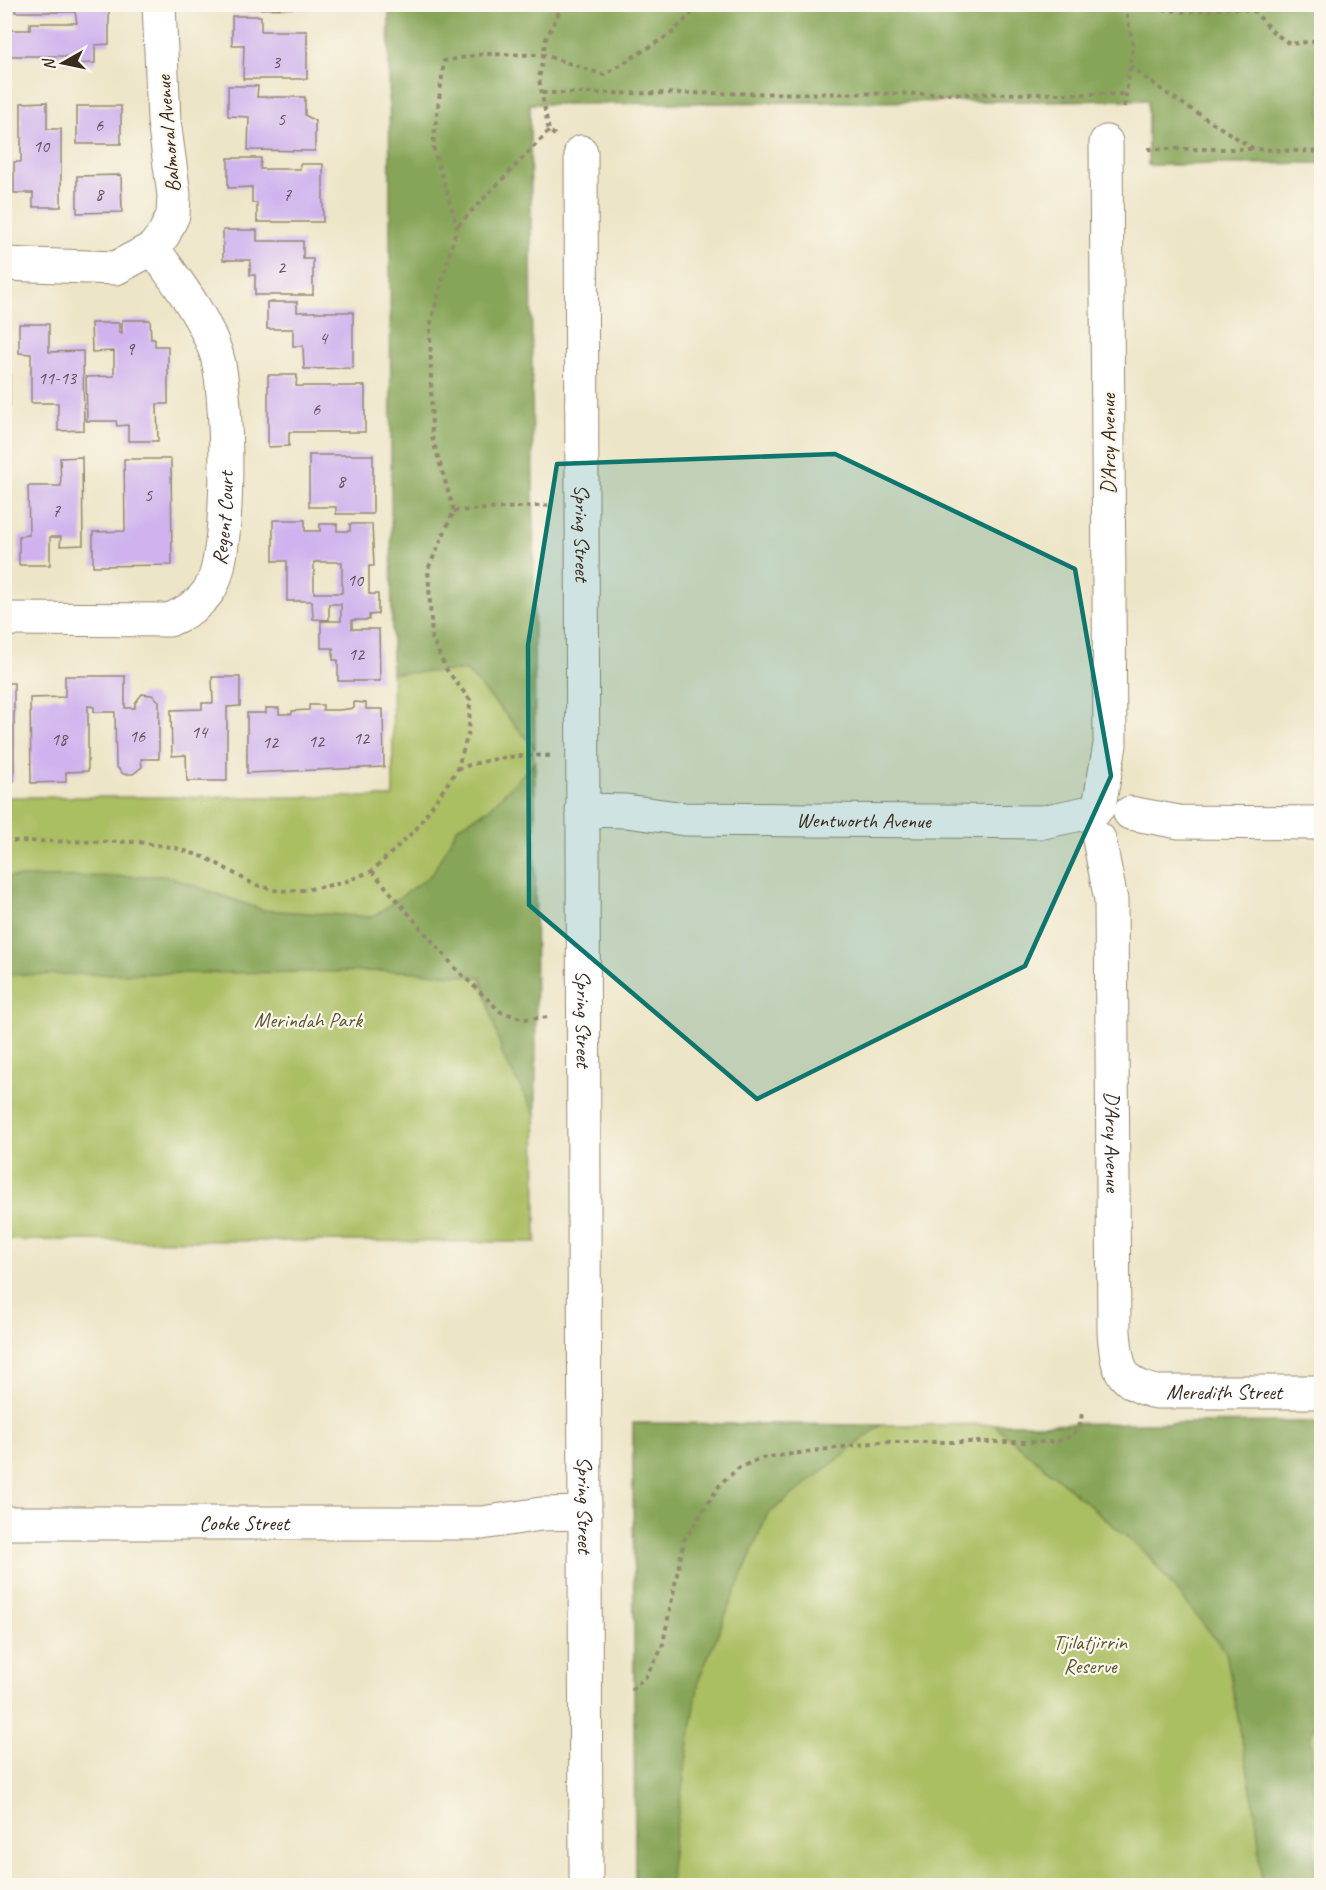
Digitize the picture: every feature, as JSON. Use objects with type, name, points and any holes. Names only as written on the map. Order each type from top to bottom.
[{"type":"street","name":"Balmoral Avenue","points":[[4,264],[117,268],[153,248],[164,234],[173,215],[174,195],[164,121],[159,4]]},
{"type":"street","name":"D'Arcy Avenue","points":[[1106,142],[1114,1332],[1120,1371],[1128,1381]]},
{"type":"street","name":"Spring Street","points":[[580,152],[586,1886]]},
{"type":"street","name":"Regent Court","points":[[4,619],[169,620],[198,603],[211,587],[219,568],[224,544],[225,435],[222,378],[208,334],[192,303],[153,248]]},
{"type":"street","name":"Wentworth Avenue","points":[[582,819],[627,827],[685,819],[1322,823]]},
{"type":"street","name":"Meredith Street","points":[[1128,1381],[1138,1388],[1156,1392],[1322,1392]]},
{"type":"street","name":"Cooke Street","points":[[4,1523],[482,1523],[541,1532],[585,1523]]},
{"type":"path","points":[[563,4],[546,39],[539,79],[549,131],[580,152]]},
{"type":"path","points":[[457,226],[433,146],[444,60],[483,54],[544,55],[604,75],[672,33],[701,4]]},
{"type":"path","points":[[930,4],[969,11],[1125,5],[1186,12],[1231,8],[1254,11],[1273,32],[1290,44],[1322,40]]},
{"type":"path","points":[[1124,107],[1133,45],[1125,5]]},
{"type":"path","points":[[1130,66],[1166,93],[1254,149]]},
{"type":"path","points":[[542,93],[1126,94]]},
{"type":"path","points":[[4,841],[128,842],[176,848],[207,858],[253,884],[278,891],[305,890],[342,883],[372,871],[416,829],[456,770],[470,731],[470,700],[446,669],[432,638],[428,569],[454,511],[432,437],[430,326],[457,226],[549,131]]},
{"type":"path","points":[[1148,149],[1254,149],[1322,152]]},
{"type":"path","points":[[454,511],[582,504]]},
{"type":"path","points":[[456,770],[488,758],[527,754],[583,758]]},
{"type":"path","points":[[372,871],[456,969],[501,1012],[524,1019],[583,1015]]},
{"type":"path","points":[[631,1690],[645,1678],[662,1648],[684,1540],[722,1483],[740,1467],[762,1458],[880,1442],[1056,1442],[1073,1437],[1081,1428],[1082,1410]]},
{"type":"highlighted area","points":[[835,454],[1075,569],[1111,776],[1025,966],[757,1099],[529,905],[528,645],[557,464]]},
{"type":"green space","name":"Merindah Park","points":[[389,5],[1321,5],[1321,163],[1148,165],[1148,100],[530,104],[536,1242],[5,1240],[5,797],[393,797]]},
{"type":"green space","points":[[389,5],[1321,5],[1321,163],[1148,165],[1148,100],[530,104],[535,748],[467,671],[392,673]]},
{"type":"green space","points":[[535,762],[536,1116],[503,1056],[481,977],[402,971],[5,975],[5,877],[166,876],[263,910],[373,917],[432,874],[458,827],[489,809]]},
{"type":"green space","name":"Tjilatjirrin Reserve","points":[[1321,1422],[1321,1885],[635,1885],[633,1423],[881,1425]]},
{"type":"green space","points":[[1321,1422],[1322,1708],[1311,1735],[1316,1885],[1262,1885],[1257,1822],[1226,1652],[1147,1554],[993,1424]]},
{"type":"green space","points":[[633,1423],[881,1425],[767,1515],[699,1679],[670,1866],[672,1885],[635,1885]]},
{"type":"building","points":[[15,4],[109,4],[109,44],[95,45],[95,63],[65,64],[65,56],[4,56],[4,30],[30,30],[30,23],[77,23],[75,12],[15,12]]},
{"type":"building","points":[[240,4],[331,4],[331,8],[240,9]]},
{"type":"building","points":[[232,16],[261,16],[261,31],[307,31],[307,79],[243,79],[244,45],[232,45]]},
{"type":"building","points":[[228,86],[258,86],[257,97],[305,97],[305,115],[315,121],[315,151],[248,150],[249,117],[228,116]]},
{"type":"building","points":[[47,102],[47,129],[61,129],[61,207],[33,207],[33,193],[14,193],[14,162],[21,162],[21,103]]},
{"type":"building","points":[[77,106],[121,106],[121,144],[77,144]]},
{"type":"building","points":[[228,158],[261,158],[260,169],[300,169],[300,164],[323,164],[323,222],[257,222],[257,203],[252,203],[252,187],[228,188]]},
{"type":"building","points":[[121,175],[122,212],[77,213],[77,176]]},
{"type":"building","points":[[223,230],[257,230],[257,241],[303,241],[303,259],[313,259],[313,295],[255,295],[255,275],[250,275],[250,260],[223,260]]},
{"type":"building","points":[[267,302],[297,302],[297,312],[353,312],[353,368],[304,369],[303,346],[293,346],[293,329],[267,329]]},
{"type":"building","points":[[122,320],[150,320],[151,339],[155,339],[155,346],[168,346],[168,404],[157,404],[158,441],[128,441],[128,425],[117,426],[116,421],[87,421],[86,377],[114,376],[114,351],[92,352],[91,323],[119,323],[119,333],[122,333]]},
{"type":"building","points":[[19,324],[49,324],[49,352],[83,351],[84,430],[58,431],[58,403],[31,403],[31,354],[19,353]]},
{"type":"building","points":[[4,360],[10,360],[10,407],[4,407]]},
{"type":"building","points":[[268,375],[297,375],[296,386],[365,386],[365,432],[289,432],[289,446],[268,447]]},
{"type":"building","points":[[309,455],[373,455],[373,514],[336,514],[336,507],[309,507]]},
{"type":"building","points":[[82,457],[83,545],[60,546],[61,537],[50,537],[50,565],[19,565],[19,536],[29,535],[28,486],[61,486],[60,458]]},
{"type":"building","points":[[124,459],[171,459],[172,565],[93,566],[93,532],[125,531]]},
{"type":"building","points":[[4,467],[8,467],[9,536],[4,536]]},
{"type":"building","points":[[273,520],[305,520],[305,531],[320,531],[320,524],[337,524],[337,531],[350,531],[350,524],[372,524],[374,566],[369,566],[369,594],[378,594],[378,614],[369,615],[369,620],[352,620],[352,629],[379,629],[380,681],[338,681],[338,660],[333,660],[333,648],[321,648],[321,621],[341,621],[341,604],[329,604],[329,620],[313,619],[312,601],[287,601],[287,561],[273,561]],"holes":[[[314,562],[342,562],[342,593],[314,593]]]},
{"type":"building","points":[[65,676],[125,676],[125,708],[135,708],[135,703],[142,694],[152,695],[159,701],[159,759],[141,759],[142,767],[133,774],[123,774],[116,766],[115,712],[94,712],[94,707],[88,706],[88,771],[66,772],[66,782],[31,783],[30,698],[65,697]]},
{"type":"building","points":[[212,677],[240,677],[240,706],[227,707],[227,781],[187,781],[186,755],[172,756],[171,710],[202,709],[202,703],[213,703]]},
{"type":"building","points":[[4,683],[14,683],[14,781],[4,781]]},
{"type":"building","points":[[354,702],[366,703],[366,709],[383,709],[384,767],[247,773],[247,713],[266,713],[266,708],[279,708],[279,714],[292,714],[292,711],[309,710],[309,705],[323,705],[323,710],[339,710],[354,708]]}]
